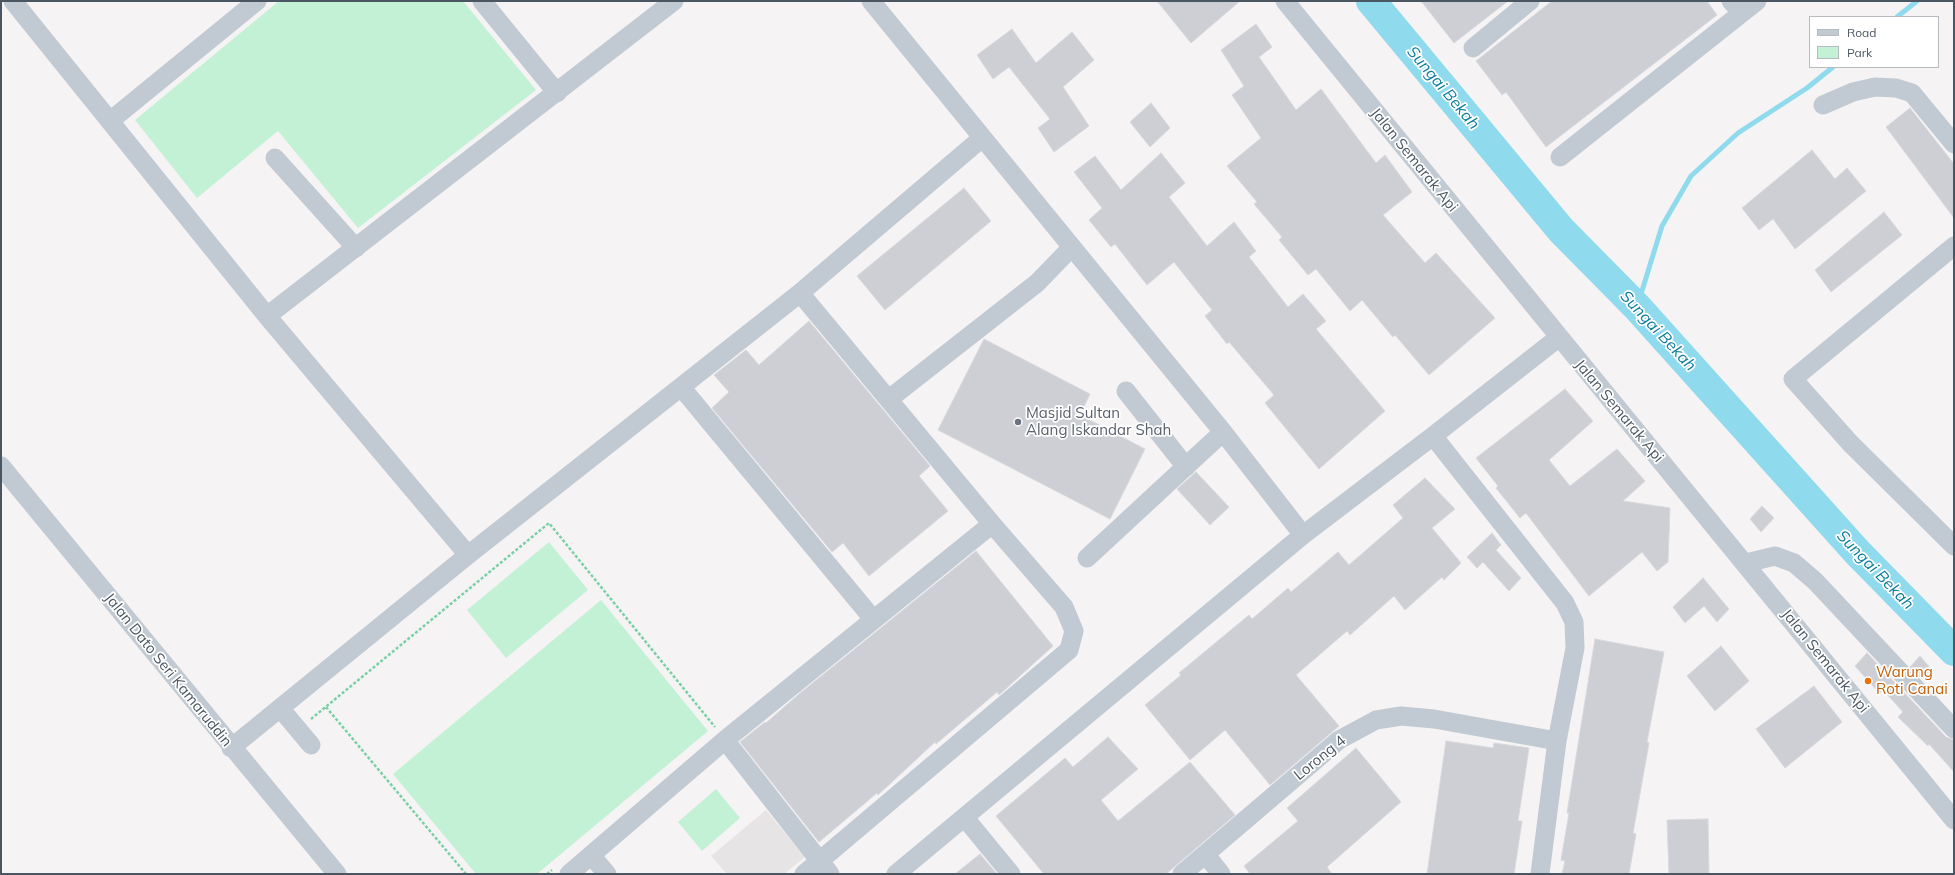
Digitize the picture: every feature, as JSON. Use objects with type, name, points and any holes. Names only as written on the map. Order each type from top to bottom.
[{"type":"street","points":[[13,1],[267,316],[468,555]]},
{"type":"street","points":[[110,121],[256,1]]},
{"type":"street","points":[[482,1],[557,93]]},
{"type":"street","points":[[267,316],[674,1]]},
{"type":"street","points":[[871,1],[1071,248],[1223,432],[1303,535]]},
{"type":"street","name":"Jalan Semarak Api","points":[[1284,1],[1558,338],[1746,563],[1954,820]]},
{"type":"street","points":[[1473,48],[1530,1]]},
{"type":"street","points":[[1560,157],[1736,7],[1757,1]]},
{"type":"street","points":[[1823,105],[1853,92],[1875,87],[1901,90],[1912,93],[1954,144]]},
{"type":"street","points":[[232,748],[468,555],[800,293],[982,138]]},
{"type":"street","points":[[275,158],[356,248]]},
{"type":"street","points":[[1954,246],[1794,379],[1850,443],[1954,546]]},
{"type":"street","points":[[889,399],[1037,283],[1071,248]]},
{"type":"street","points":[[800,293],[992,524],[1064,607],[1074,631],[1069,650],[825,868],[804,874]]},
{"type":"street","points":[[896,874],[1303,535],[1558,338]]},
{"type":"street","points":[[681,387],[873,619]]},
{"type":"street","points":[[1126,390],[1186,467]]},
{"type":"street","points":[[1087,558],[1223,432]]},
{"type":"street","points":[[1433,436],[1565,603],[1574,622],[1575,648],[1557,741],[1540,874]]},
{"type":"street","name":"Jalan Dato Seri Kamaruddin","points":[[1,467],[337,874]]},
{"type":"street","points":[[569,874],[726,740],[873,619],[992,524]]},
{"type":"street","points":[[1746,563],[1775,556],[1794,563],[1815,581],[1954,729]]},
{"type":"street","points":[[280,708],[311,745]]},
{"type":"street","name":"Lorong 4","points":[[1182,874],[1339,740],[1376,720],[1401,716],[1434,719],[1557,741]]},
{"type":"street","points":[[726,740],[825,868]]},
{"type":"street","points":[[965,818],[1011,874]]},
{"type":"street","points":[[591,855],[607,874]]},
{"type":"street","points":[[1206,855],[1221,874]]},
{"type":"path","points":[[299,730],[549,523],[726,740]]},
{"type":"path","points":[[326,707],[466,874]]},
{"type":"shaded area","points":[[766,810],[805,857],[784,874],[727,874],[711,856]]},
{"type":"green space","points":[[279,1],[463,1],[536,90],[358,228],[278,131],[197,198],[135,120]]},
{"type":"green space","points":[[549,542],[588,590],[506,658],[467,610]]},
{"type":"green space","points":[[601,600],[708,731],[537,874],[476,874],[393,774]]},
{"type":"green space","points":[[716,789],[740,818],[702,851],[678,822]]},
{"type":"building","points":[[1157,1],[1240,1],[1191,43]]},
{"type":"building","points":[[1421,1],[1508,1],[1454,43]]},
{"type":"building","points":[[1552,1],[1707,1],[1717,15],[1546,147],[1506,92],[1502,95],[1476,61]]},
{"type":"building","points":[[1256,24],[1272,47],[1259,57],[1296,110],[1321,89],[1376,163],[1385,155],[1412,192],[1383,215],[1425,263],[1436,253],[1495,318],[1429,375],[1395,335],[1393,337],[1362,300],[1350,311],[1316,269],[1308,275],[1279,240],[1282,237],[1254,204],[1257,202],[1227,166],[1261,138],[1232,95],[1244,86],[1221,50]]},
{"type":"building","points":[[1012,29],[1036,63],[1072,32],[1094,60],[1063,87],[1089,126],[1054,152],[1038,128],[1050,119],[1009,67],[993,79],[977,55]]},
{"type":"building","points":[[1151,103],[1170,128],[1150,147],[1130,122]]},
{"type":"building","points":[[1910,108],[1954,164],[1954,218],[1886,127]]},
{"type":"building","points":[[1812,150],[1835,179],[1847,168],[1866,191],[1795,249],[1773,219],[1759,230],[1742,208]]},
{"type":"building","points":[[1161,153],[1185,183],[1169,197],[1207,246],[1234,222],[1256,251],[1249,257],[1288,307],[1303,294],[1326,321],[1316,329],[1385,411],[1319,469],[1265,403],[1274,395],[1229,342],[1227,344],[1205,316],[1212,310],[1174,262],[1147,285],[1115,244],[1111,247],[1089,220],[1102,208],[1074,172],[1095,156],[1121,190]]},
{"type":"building","points":[[964,188],[991,221],[885,310],[857,276]]},
{"type":"building","points":[[1884,212],[1902,235],[1831,292],[1815,270]]},
{"type":"building","points":[[809,321],[930,466],[919,476],[948,511],[869,576],[843,543],[832,552],[712,408],[729,392],[714,375],[746,350],[759,365]]},
{"type":"building","name":"Masjid Sultan Alang Iskandar Shah","points":[[984,339],[1090,394],[1080,415],[1145,449],[1110,519],[938,430]]},
{"type":"building","points":[[1565,389],[1593,421],[1549,460],[1570,486],[1617,449],[1645,481],[1623,501],[1670,508],[1668,562],[1657,571],[1642,552],[1589,596],[1526,513],[1520,518],[1496,488],[1498,486],[1476,458]]},
{"type":"building","points":[[1196,472],[1229,507],[1210,525],[1177,489]]},
{"type":"building","points":[[1425,478],[1455,509],[1432,528],[1461,563],[1444,580],[1442,577],[1405,610],[1394,596],[1350,635],[1347,631],[1296,675],[1339,726],[1270,785],[1225,730],[1190,760],[1145,705],[1181,675],[1179,673],[1249,615],[1252,619],[1288,588],[1291,592],[1338,552],[1349,565],[1403,518],[1393,505]]},
{"type":"building","points":[[1762,506],[1774,518],[1761,532],[1750,519]]},
{"type":"building","points":[[1492,533],[1501,545],[1496,550],[1521,578],[1509,591],[1483,562],[1477,568],[1467,557]]},
{"type":"building","points":[[976,551],[1053,646],[999,695],[997,692],[936,744],[935,742],[878,795],[877,793],[819,842],[740,742],[765,722],[766,723],[799,694]]},
{"type":"building","points":[[1703,578],[1729,609],[1717,622],[1704,606],[1685,623],[1673,607]]},
{"type":"building","points":[[1595,639],[1664,652],[1647,742],[1649,743],[1633,833],[1636,834],[1629,874],[1562,874],[1565,861],[1561,860],[1569,813],[1567,813]]},
{"type":"building","points":[[1721,646],[1749,681],[1715,711],[1687,676]]},
{"type":"building","points":[[1867,653],[1946,737],[1954,740],[1954,772],[1929,744],[1928,746],[1898,717],[1903,712],[1883,690],[1880,694],[1855,666]]},
{"type":"building","points":[[1920,656],[1931,669],[1922,679],[1910,667]]},
{"type":"building","points":[[1814,686],[1842,722],[1785,768],[1756,729]]},
{"type":"building","points":[[1108,737],[1138,769],[1101,800],[1118,821],[1190,762],[1235,815],[1166,874],[1044,874],[996,816],[1065,758],[1073,767]]},
{"type":"building","points":[[1446,741],[1493,748],[1494,743],[1529,748],[1518,821],[1522,821],[1514,874],[1427,874]]},
{"type":"building","points":[[1356,748],[1401,802],[1327,867],[1332,874],[1250,874],[1244,866],[1298,821],[1287,808]]},
{"type":"building","points":[[1708,819],[1709,874],[1669,874],[1667,820]]},
{"type":"building","points":[[980,854],[997,874],[955,874]]},
{"type":"waterway","name":"Sungai Bekah","points":[[1371,1],[1561,230],[1637,307],[1857,552],[1954,651]]},
{"type":"waterway","points":[[1898,16],[1917,1]]},
{"type":"waterway","points":[[1637,307],[1662,226],[1691,176],[1738,133],[1807,88],[1832,68]]},
{"type":"place","name":"Masjid Sultan Alang Iskandar Shah","points":[[1018,422]]},
{"type":"place","name":"Warung Roti Canai","points":[[1868,681]]}]
